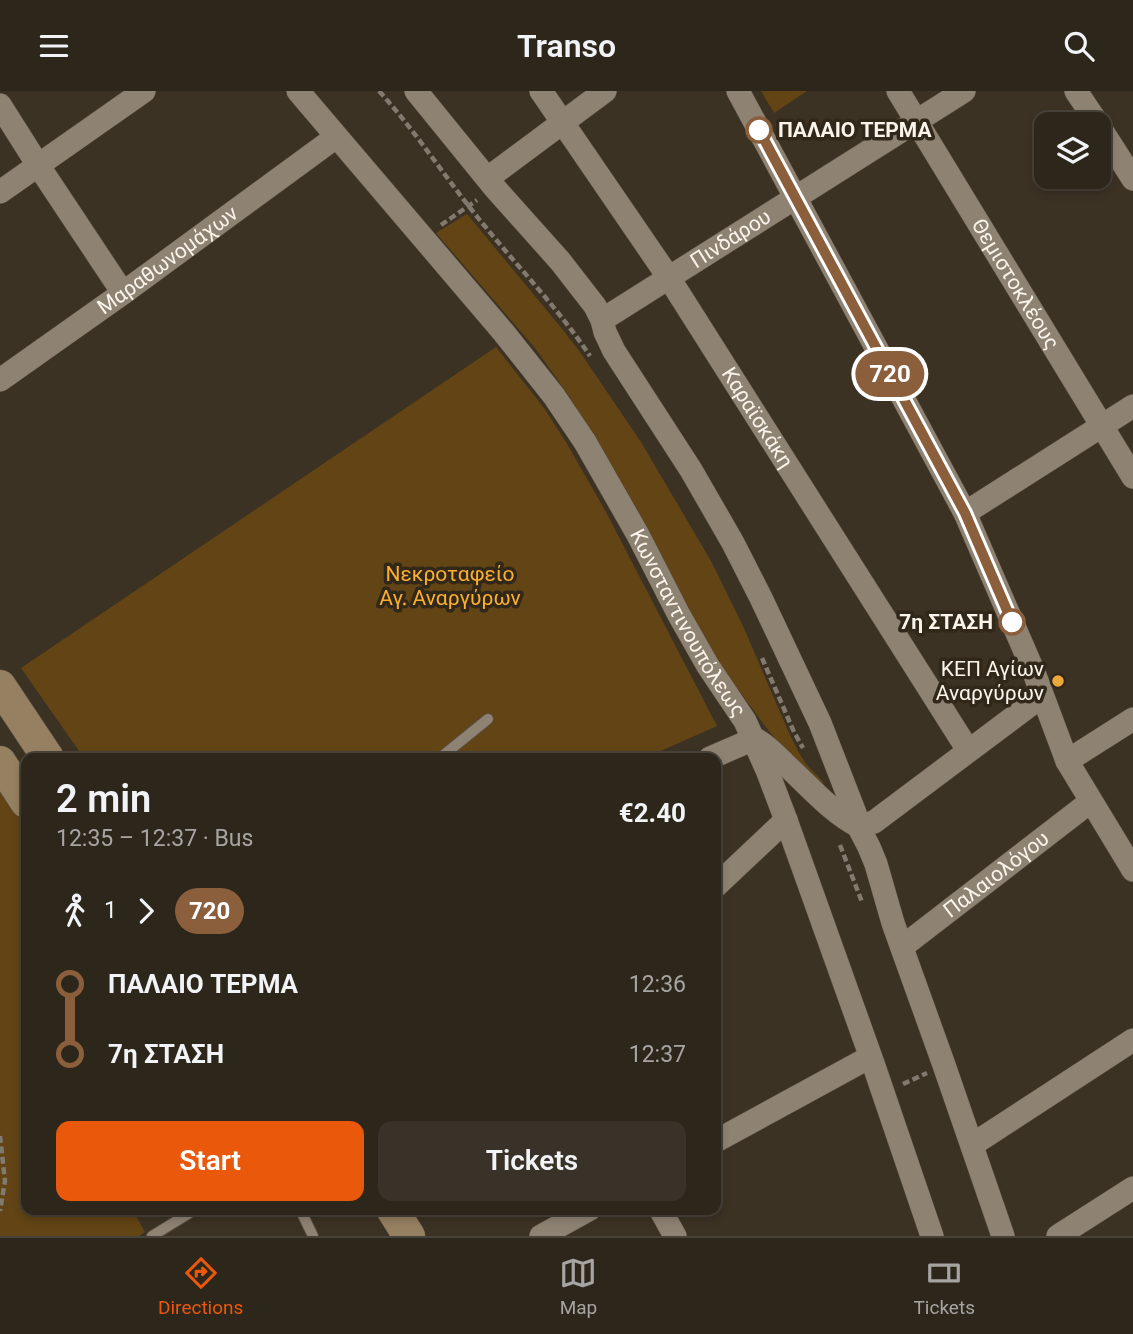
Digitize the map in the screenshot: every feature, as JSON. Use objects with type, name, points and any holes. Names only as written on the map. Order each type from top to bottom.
[{"type":"main road","points":[[0,686],[45,753]]},
{"type":"main road","points":[[0,762],[21,794]]},
{"type":"main road","points":[[396,1215],[409,1236]]},
{"type":"street","points":[[0,192],[144,91]]},
{"type":"street","name":"Κωνσταντινουπόλεως","points":[[298,91],[504,333],[554,396],[585,442],[708,666],[754,739],[870,1057],[925,1233]]},
{"type":"street","points":[[416,91],[595,306],[614,351],[691,470],[733,543],[820,723],[858,826],[876,864],[902,947],[1003,1236]]},
{"type":"street","name":"Καραϊσκάκη","points":[[541,91],[669,278],[968,750]]},
{"type":"street","points":[[488,178],[605,91]]},
{"type":"street","points":[[738,91],[965,513],[1033,670],[1066,761],[1133,870]]},
{"type":"street","name":"Θεμιστοκλέους","points":[[898,91],[1133,477]]},
{"type":"street","name":"Πινδάρου","points":[[602,320],[964,91]]},
{"type":"street","points":[[1076,91],[1090,112]]},
{"type":"street","points":[[0,105],[123,293]]},
{"type":"street","name":"Μαραθωνομάχων","points":[[0,380],[336,137]]},
{"type":"street","points":[[1111,145],[1133,179]]},
{"type":"street","points":[[965,513],[1133,406]]},
{"type":"street","points":[[721,753],[754,739],[773,752],[832,809],[858,826],[874,822],[1042,696]]},
{"type":"street","points":[[1066,761],[1133,719]]},
{"type":"street","name":"Παλαιολόγου","points":[[902,947],[1090,802]]},
{"type":"street","points":[[721,881],[786,821]]},
{"type":"street","points":[[972,1145],[1133,1040]]},
{"type":"street","points":[[721,1138],[870,1057]]},
{"type":"street","points":[[1058,1236],[1133,1188]]},
{"type":"street","points":[[541,1236],[579,1215]]},
{"type":"street","points":[[663,1215],[675,1236]]},
{"type":"lane","points":[[446,753],[488,719]]},
{"type":"lane","points":[[152,1236],[186,1215]]},
{"type":"lane","points":[[303,1215],[313,1236]]},
{"type":"path","points":[[379,91],[403,116],[468,206],[556,311],[593,361]]},
{"type":"path","points":[[433,230],[454,216]]},
{"type":"path","points":[[758,648],[794,732],[807,754]]},
{"type":"path","points":[[0,1136],[5,1181],[0,1211]]},
{"type":"green space","points":[[761,91],[807,91],[774,113]]},
{"type":"green space","points":[[467,214],[580,352],[641,442],[711,561],[798,751],[824,783],[817,785],[795,763],[715,658],[631,502],[574,404],[535,348],[436,233]]},
{"type":"green space","name":"Νεκροταφείο Αγ. Αναργύρων","points":[[496,347],[544,408],[566,442],[606,512],[717,726],[656,753],[80,753],[21,668]]},
{"type":"green space","points":[[0,789],[21,820],[21,1215],[135,1215],[145,1232],[139,1236],[0,1236]]},
{"type":"bus line","name":"720","points":[[759,130],[965,513],[1012,622]]},
{"type":"place","name":"ΠΑΛΑΙΟ ΤΕΡΜΑ","points":[[759,130]]},
{"type":"place","name":"7η ΣΤΑΣΗ","points":[[1012,622]]},
{"type":"place","name":"ΚΕΠ Αγίων Αναργύρων","points":[[1058,681]]}]
